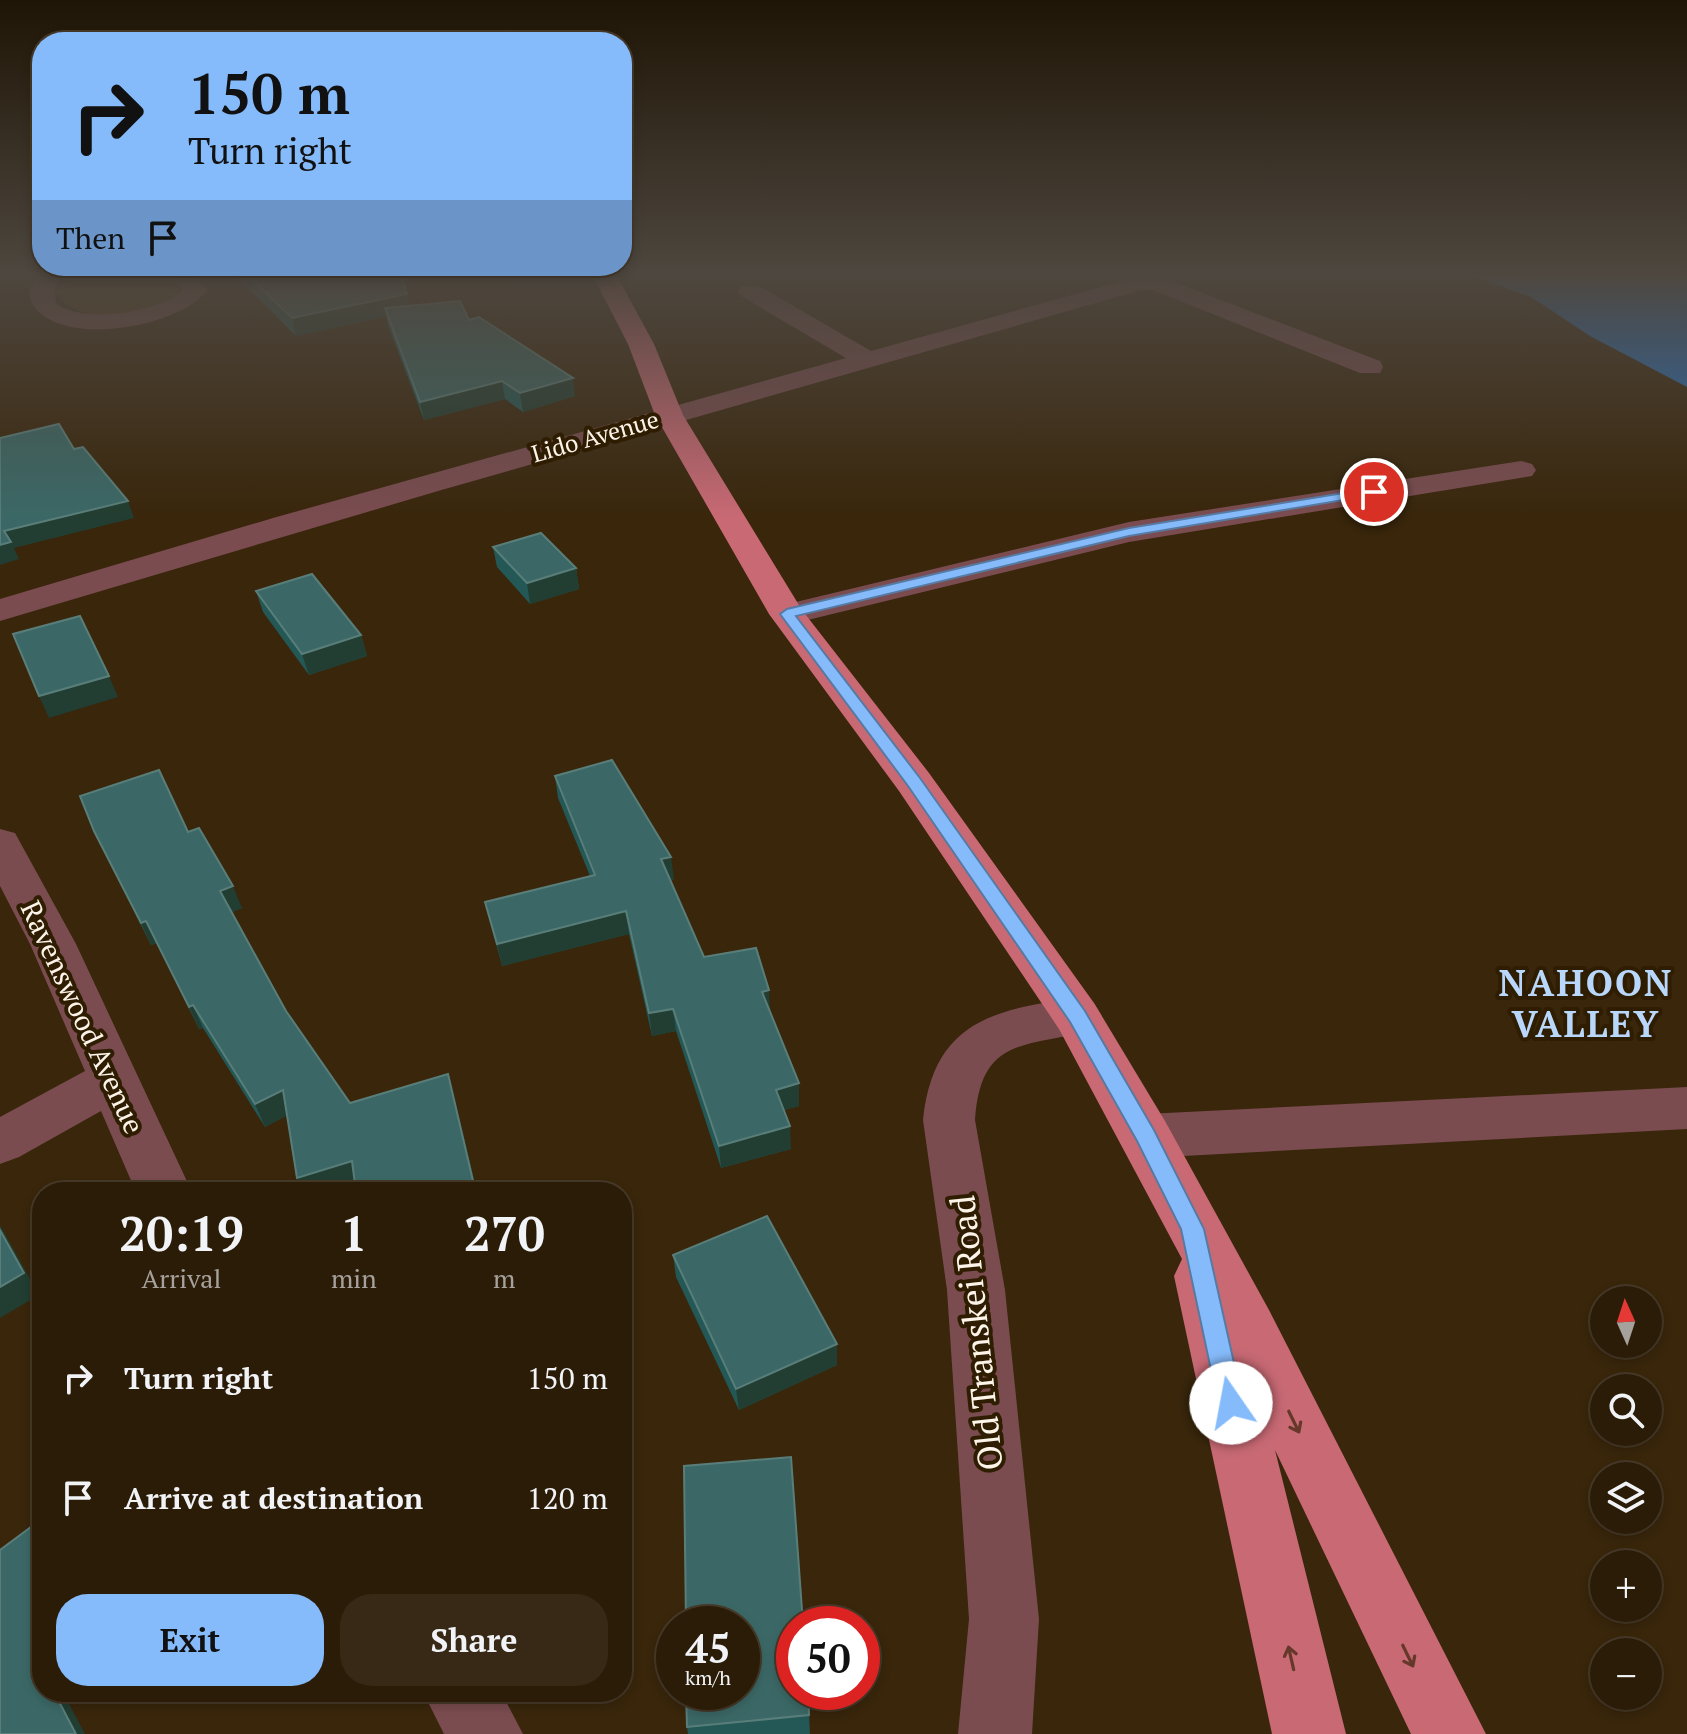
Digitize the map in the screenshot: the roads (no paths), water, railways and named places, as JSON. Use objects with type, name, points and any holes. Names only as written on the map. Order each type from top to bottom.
[{"type":"main road","points":[[646,357],[669,415],[787,614],[914,782],[1077,1016],[1146,1136],[1248,1329],[1449,1734]]},
{"type":"main road","points":[[1193,1229],[1309,1734]]},
{"type":"street","points":[[863,357],[870,361]]},
{"type":"street","name":"Lido Avenue","points":[[0,610],[261,530],[884,357]]},
{"type":"street","name":"Lido Avenue","points":[[1344,357],[1370,367]]},
{"type":"street","points":[[787,614],[1129,532],[1521,470]]},
{"type":"street","name":"Ravenswood Avenue","points":[[0,843],[53,944],[159,1182]]},
{"type":"street","name":"Old Transkei Road","points":[[995,1734],[1004,1619],[976,1290],[949,1120],[949,1093],[967,1057],[988,1038],[1035,1021],[1077,1016]]},
{"type":"street","points":[[0,1142],[113,1080]]},
{"type":"street","points":[[1146,1136],[1687,1108]]},
{"type":"street","points":[[465,1702],[486,1734]]},
{"type":"water","points":[[1630,357],[1687,357],[1687,387]]},
{"type":"district","name":"NAHOON VALLEY","points":[[1586,1002]]}]
